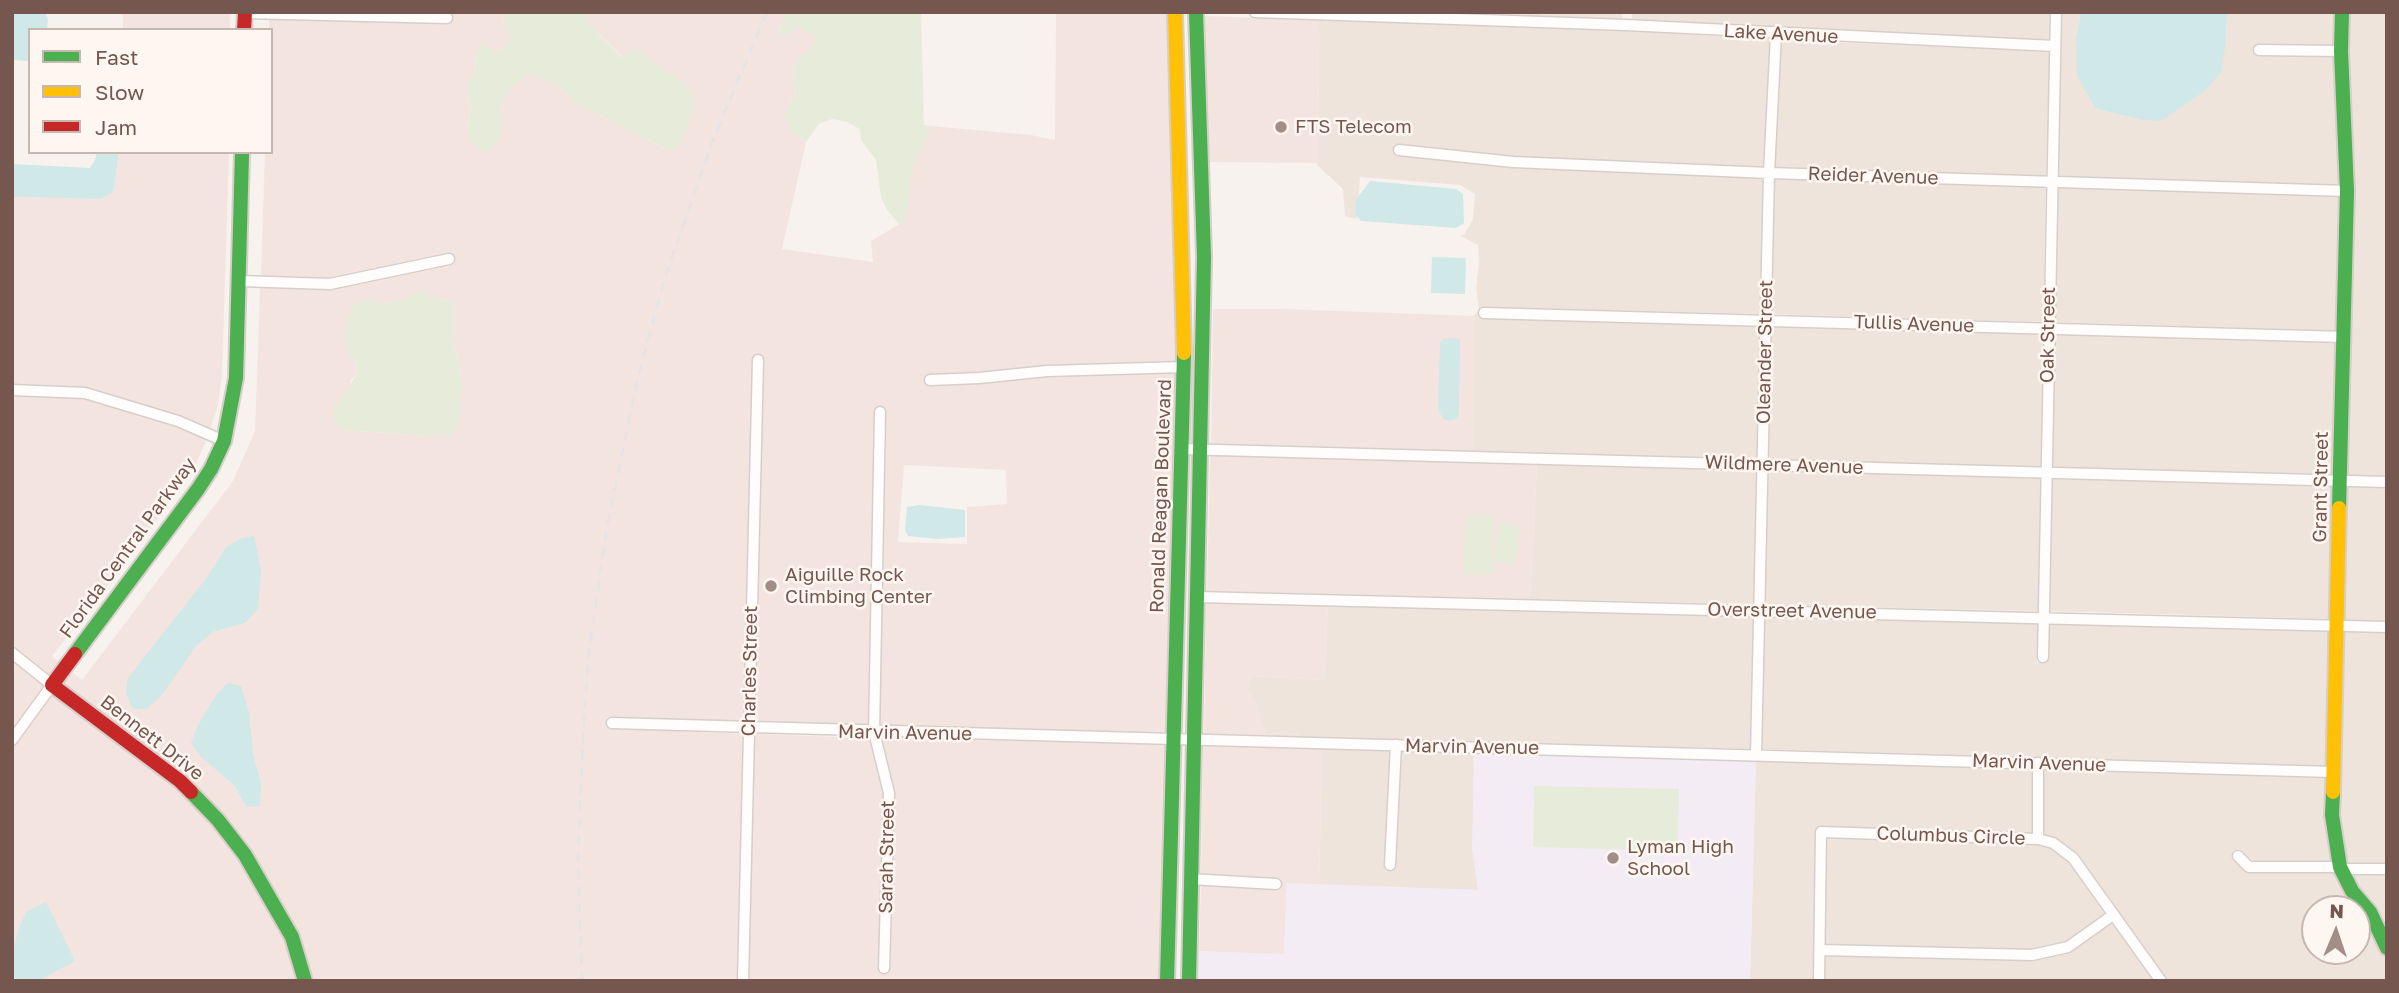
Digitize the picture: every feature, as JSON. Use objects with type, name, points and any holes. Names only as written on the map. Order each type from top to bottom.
[{"type":"street","points":[[245,12],[447,18]]},
{"type":"street","name":"Ronald Reagan Boulevard","points":[[1167,981],[1184,367],[1175,12]]},
{"type":"street","name":"Ronald Reagan Boulevard","points":[[1189,981],[1203,257],[1196,12]]},
{"type":"street","name":"Lake Avenue","points":[[1255,12],[1383,14],[2055,46]]},
{"type":"street","points":[[1626,25],[1627,12]]},
{"type":"street","name":"Oak Street","points":[[2043,657],[2056,12]]},
{"type":"street","name":"Grant Street","points":[[2342,12],[2347,191],[2332,815],[2340,868],[2353,891],[2370,912],[2387,948]]},
{"type":"street","name":"Oleander Street","points":[[1756,755],[1769,173],[1776,34]]},
{"type":"street","points":[[2259,50],[2341,51]]},
{"type":"street","name":"Reider Avenue","points":[[1399,150],[1513,162],[2347,191]]},
{"type":"street","name":"Florida Central Parkway","points":[[12,740],[198,489],[211,470],[224,441],[236,378],[242,154]]},
{"type":"street","points":[[239,281],[330,284],[449,259]]},
{"type":"street","name":"Tullis Avenue","points":[[1484,313],[2344,337]]},
{"type":"street","name":"Charles Street","points":[[743,981],[758,360]]},
{"type":"street","points":[[930,380],[1047,371],[1184,367]]},
{"type":"street","points":[[12,390],[85,393],[178,421],[224,441]]},
{"type":"street","name":"Sarah Street","points":[[880,412],[874,732],[889,793],[884,968]]},
{"type":"street","name":"Wildmere Avenue","points":[[1181,449],[2387,482]]},
{"type":"street","name":"Overstreet Avenue","points":[[1197,597],[2387,627]]},
{"type":"street","name":"Bennett Drive","points":[[12,653],[180,781],[218,820],[245,855],[280,913],[292,937],[305,981]]},
{"type":"street","name":"Marvin Avenue","points":[[612,723],[2333,772]]},
{"type":"street","points":[[1390,865],[1396,746]]},
{"type":"street","points":[[2038,763],[2038,839]]},
{"type":"street","name":"Columbus Circle","points":[[1819,981],[1821,832],[2038,839],[2053,843],[2073,858],[2161,981]]},
{"type":"street","points":[[2238,856],[2249,867],[2387,869]]},
{"type":"street","points":[[1191,879],[1276,884]]},
{"type":"street","points":[[1820,950],[2032,955],[2068,947],[2113,915]]},
{"type":"shaded area","points":[[123,12],[230,12],[230,28],[123,28]]},
{"type":"shaded area","points":[[429,12],[504,12],[503,21],[511,38],[505,47],[497,51],[486,45],[476,55],[474,72],[467,84],[467,96],[471,105],[467,131],[500,114],[505,96],[514,84],[527,75],[536,75],[553,83],[580,105],[668,150],[623,58],[587,22],[587,12],[787,12],[777,34],[798,26],[813,35],[814,40],[811,48],[793,69],[795,94],[787,109],[790,130],[806,142],[782,249],[873,262],[871,241],[906,220],[912,170],[931,126],[1031,135],[1055,140],[1056,12],[1168,12],[1177,362],[1047,365],[925,375],[926,385],[1047,376],[1177,373],[1167,733],[879,727],[884,407],[875,407],[869,726],[755,723],[763,355],[754,355],[745,722],[607,717],[607,728],[745,734],[738,981],[310,981],[249,851],[59,683],[69,670],[82,680],[233,481],[255,431],[260,287],[331,289],[454,263],[452,253],[330,278],[261,276],[265,154],[273,154],[273,28],[269,28],[269,19],[452,23],[452,13]],"holes":[[[421,290],[431,297],[454,302],[455,346],[462,379],[450,434],[427,436],[345,430],[351,380],[357,374],[355,361],[370,300],[387,303],[407,298]],[[904,465],[1006,470],[1007,504],[967,507],[967,544],[898,542]],[[226,547],[245,623],[213,632],[196,646],[204,581]],[[253,753],[261,782],[246,807],[234,785]]]},
{"type":"shaded area","points":[[1422,12],[1622,12],[1622,19]]},
{"type":"shaded area","points":[[1632,12],[2051,12],[2050,40],[1632,20]]},
{"type":"shaded area","points":[[2061,12],[2081,12],[2076,37],[2096,109],[2142,120],[2226,42],[2227,12],[2337,12],[2337,45],[2255,45],[2254,55],[2337,57],[2342,185],[2056,176]]},
{"type":"shaded area","points":[[2347,12],[2387,12],[2387,477],[2345,475],[2352,185]]},
{"type":"shaded area","points":[[1205,16],[1319,20],[1318,163],[1209,162]]},
{"type":"shaded area","points":[[1319,20],[1770,39],[1765,167],[1513,157],[1395,144],[1394,155],[1513,168],[1764,178],[1761,314],[1480,307],[1480,318],[1761,325],[1758,459],[1473,451],[1474,316],[1479,310],[1476,288],[1478,245],[1459,235],[1464,235],[1473,219],[1475,194],[1460,185],[1360,177],[1357,219],[1345,216],[1343,189],[1316,164]]},
{"type":"shaded area","points":[[1780,40],[2050,51],[2046,176],[1775,167]]},
{"type":"shaded area","points":[[119,154],[229,154],[222,376],[218,405],[210,429],[179,416],[86,388],[12,384],[12,197],[101,199],[113,193]]},
{"type":"shaded area","points":[[1774,179],[2046,187],[2043,322],[1771,314]]},
{"type":"shaded area","points":[[2056,187],[2342,196],[2339,331],[2053,322]]},
{"type":"shaded area","points":[[1213,309],[1475,316],[1473,451],[1211,444]]},
{"type":"shaded area","points":[[1770,325],[2043,333],[2041,468],[1768,459]]},
{"type":"shaded area","points":[[2053,333],[2339,342],[2335,475],[2051,468]]},
{"type":"shaded area","points":[[12,395],[85,399],[207,439],[193,470],[98,599],[52,656],[61,664],[51,677],[12,647]]},
{"type":"shaded area","points":[[1210,455],[1537,464],[1530,599],[1207,591]]},
{"type":"shaded area","points":[[1537,464],[1758,470],[1755,604],[1530,599]]},
{"type":"shaded area","points":[[1768,470],[2040,479],[2039,611],[1765,605]]},
{"type":"shaded area","points":[[2050,479],[2335,486],[2333,619],[2049,611]]},
{"type":"shaded area","points":[[2345,486],[2387,488],[2387,621],[2343,620]]},
{"type":"shaded area","points":[[1206,603],[1328,605],[1324,680],[1252,676],[1247,691],[1257,704],[1267,733],[1296,734],[1303,737],[1204,735]]},
{"type":"shaded area","points":[[1328,605],[1755,615],[1751,749],[1303,737],[1296,734],[1267,733],[1257,704],[1247,691],[1252,676],[1324,680]]},
{"type":"shaded area","points":[[1765,616],[2039,622],[2037,662],[2047,663],[2049,622],[2333,630],[2328,767],[1761,749]]},
{"type":"shaded area","points":[[2343,631],[2387,632],[2387,863],[2345,863],[2337,815]]},
{"type":"shaded area","points":[[12,660],[45,686],[12,731]]},
{"type":"shaded area","points":[[53,692],[177,786],[214,824],[241,858],[288,939],[300,981],[39,981],[75,960],[26,913],[19,927],[12,960],[12,748]]},
{"type":"shaded area","points":[[754,734],[869,738],[884,794],[880,974],[889,973],[894,793],[879,738],[1166,744],[1162,981],[748,981]]},
{"type":"shaded area","points":[[1396,745],[1474,747],[1478,890],[1319,885],[1322,749],[1391,751],[1390,841]]},
{"type":"shaded area","points":[[1203,746],[1322,749],[1319,885],[1287,884],[1284,955],[1199,951],[1201,885],[1280,890],[1281,879],[1201,874]]},
{"type":"shaded area","name":"Lyman High School","points":[[1474,747],[1756,755],[1750,981],[1189,981],[1189,951],[1284,954],[1287,883],[1478,890],[1472,850]]},
{"type":"shaded area","points":[[1756,755],[2033,769],[2033,834],[1821,827],[1816,833],[1814,981],[1750,981]]},
{"type":"shaded area","points":[[2043,769],[2328,778],[2334,862],[2251,861],[2238,848],[2232,856],[2249,873],[2336,873],[2351,895],[2301,895],[2301,965],[2371,965],[2371,927],[2387,962],[2387,981],[2167,981],[2077,855],[2056,839],[2043,835]]},
{"type":"shaded area","points":[[1826,838],[2037,845],[2051,849],[2069,862],[2106,914],[2066,942],[2032,950],[1825,944]]},
{"type":"shaded area","points":[[2350,874],[2387,874],[2387,936],[2371,911],[2371,895],[2361,895]]},
{"type":"shaded area","points":[[2112,922],[2155,981],[1823,981],[1824,956],[2033,961],[2071,952]]},
{"type":"green space","points":[[504,12],[587,12],[587,22],[622,58],[628,52],[643,53],[685,85],[696,96],[678,149],[668,150],[580,105],[553,83],[536,75],[527,75],[514,84],[506,96],[502,105],[500,135],[495,146],[488,151],[471,142],[467,131],[471,105],[467,96],[467,84],[474,72],[476,55],[481,45],[497,51],[505,47],[510,38],[503,21]]},
{"type":"green space","points":[[787,12],[921,12],[924,125],[931,126],[912,171],[906,221],[899,224],[887,210],[881,197],[876,160],[861,140],[860,129],[847,122],[832,119],[820,123],[806,142],[790,130],[785,118],[795,94],[793,69],[811,48],[814,40],[813,35],[798,27],[788,34],[777,34]]},
{"type":"green space","points":[[421,290],[431,297],[454,302],[455,346],[462,379],[459,426],[450,435],[427,436],[345,430],[335,423],[333,411],[357,374],[355,361],[348,353],[345,339],[347,319],[354,304],[370,300],[387,303],[407,298]]},
{"type":"green space","points":[[1466,515],[1494,516],[1492,575],[1464,574]]},
{"type":"green space","points":[[1499,522],[1520,525],[1516,564],[1494,562]]},
{"type":"green space","points":[[1534,786],[1679,789],[1678,851],[1533,847]]},
{"type":"water","points":[[12,12],[45,12],[47,28],[28,28],[28,61],[12,60]]},
{"type":"water","points":[[2081,12],[2227,12],[2221,72],[2206,90],[2161,121],[2142,120],[2096,109],[2077,76],[2076,37]]},
{"type":"water","points":[[96,154],[119,154],[113,193],[101,199],[12,197],[12,164],[90,168]]},
{"type":"water","points":[[1370,181],[1456,189],[1463,194],[1464,223],[1456,228],[1361,221],[1355,214],[1356,200]]},
{"type":"water","points":[[1432,257],[1466,258],[1465,294],[1431,293]]},
{"type":"water","points":[[1443,339],[1460,340],[1459,412],[1457,419],[1449,421],[1443,419],[1438,409],[1440,343]]},
{"type":"water","points":[[919,505],[965,510],[965,537],[938,539],[908,536],[905,530],[907,507]]},
{"type":"water","points":[[254,536],[261,571],[258,609],[245,623],[213,632],[196,646],[162,695],[147,709],[133,709],[126,694],[128,678],[204,581],[226,547],[242,538]]},
{"type":"water","points":[[227,683],[241,686],[249,712],[253,753],[261,782],[260,806],[246,807],[234,785],[201,757],[191,743],[198,725]]},
{"type":"water","points":[[46,902],[75,961],[39,981],[13,981],[13,950],[19,927],[26,912]]},
{"type":"railway","points":[[582,981],[578,859],[584,716],[589,652],[608,521],[637,382],[665,277],[713,140],[767,12]]},
{"type":"traffic: fast","points":[[1189,981],[1204,257],[1196,12]]},
{"type":"traffic: fast","points":[[2339,508],[2347,191],[2342,12]]},
{"type":"traffic: fast","points":[[75,654],[198,489],[224,441],[236,378],[242,154]]},
{"type":"traffic: fast","points":[[1167,981],[1184,353]]},
{"type":"traffic: fast","points":[[191,792],[218,820],[245,855],[292,937],[305,981]]},
{"type":"traffic: fast","points":[[2333,792],[2332,815],[2340,867],[2352,891],[2370,912],[2387,948]]},
{"type":"traffic: slow","points":[[1175,12],[1184,353]]},
{"type":"traffic: slow","points":[[2333,792],[2339,508]]},
{"type":"traffic: jam","points":[[244,28],[245,12]]},
{"type":"traffic: jam","points":[[75,654],[52,685],[191,792]]},
{"type":"place","name":"FTS Telecom","points":[[1281,127]]},
{"type":"place","name":"Aiguille Rock Climbing Center","points":[[771,586]]},
{"type":"place","name":"Lyman High School","points":[[1613,858]]}]
